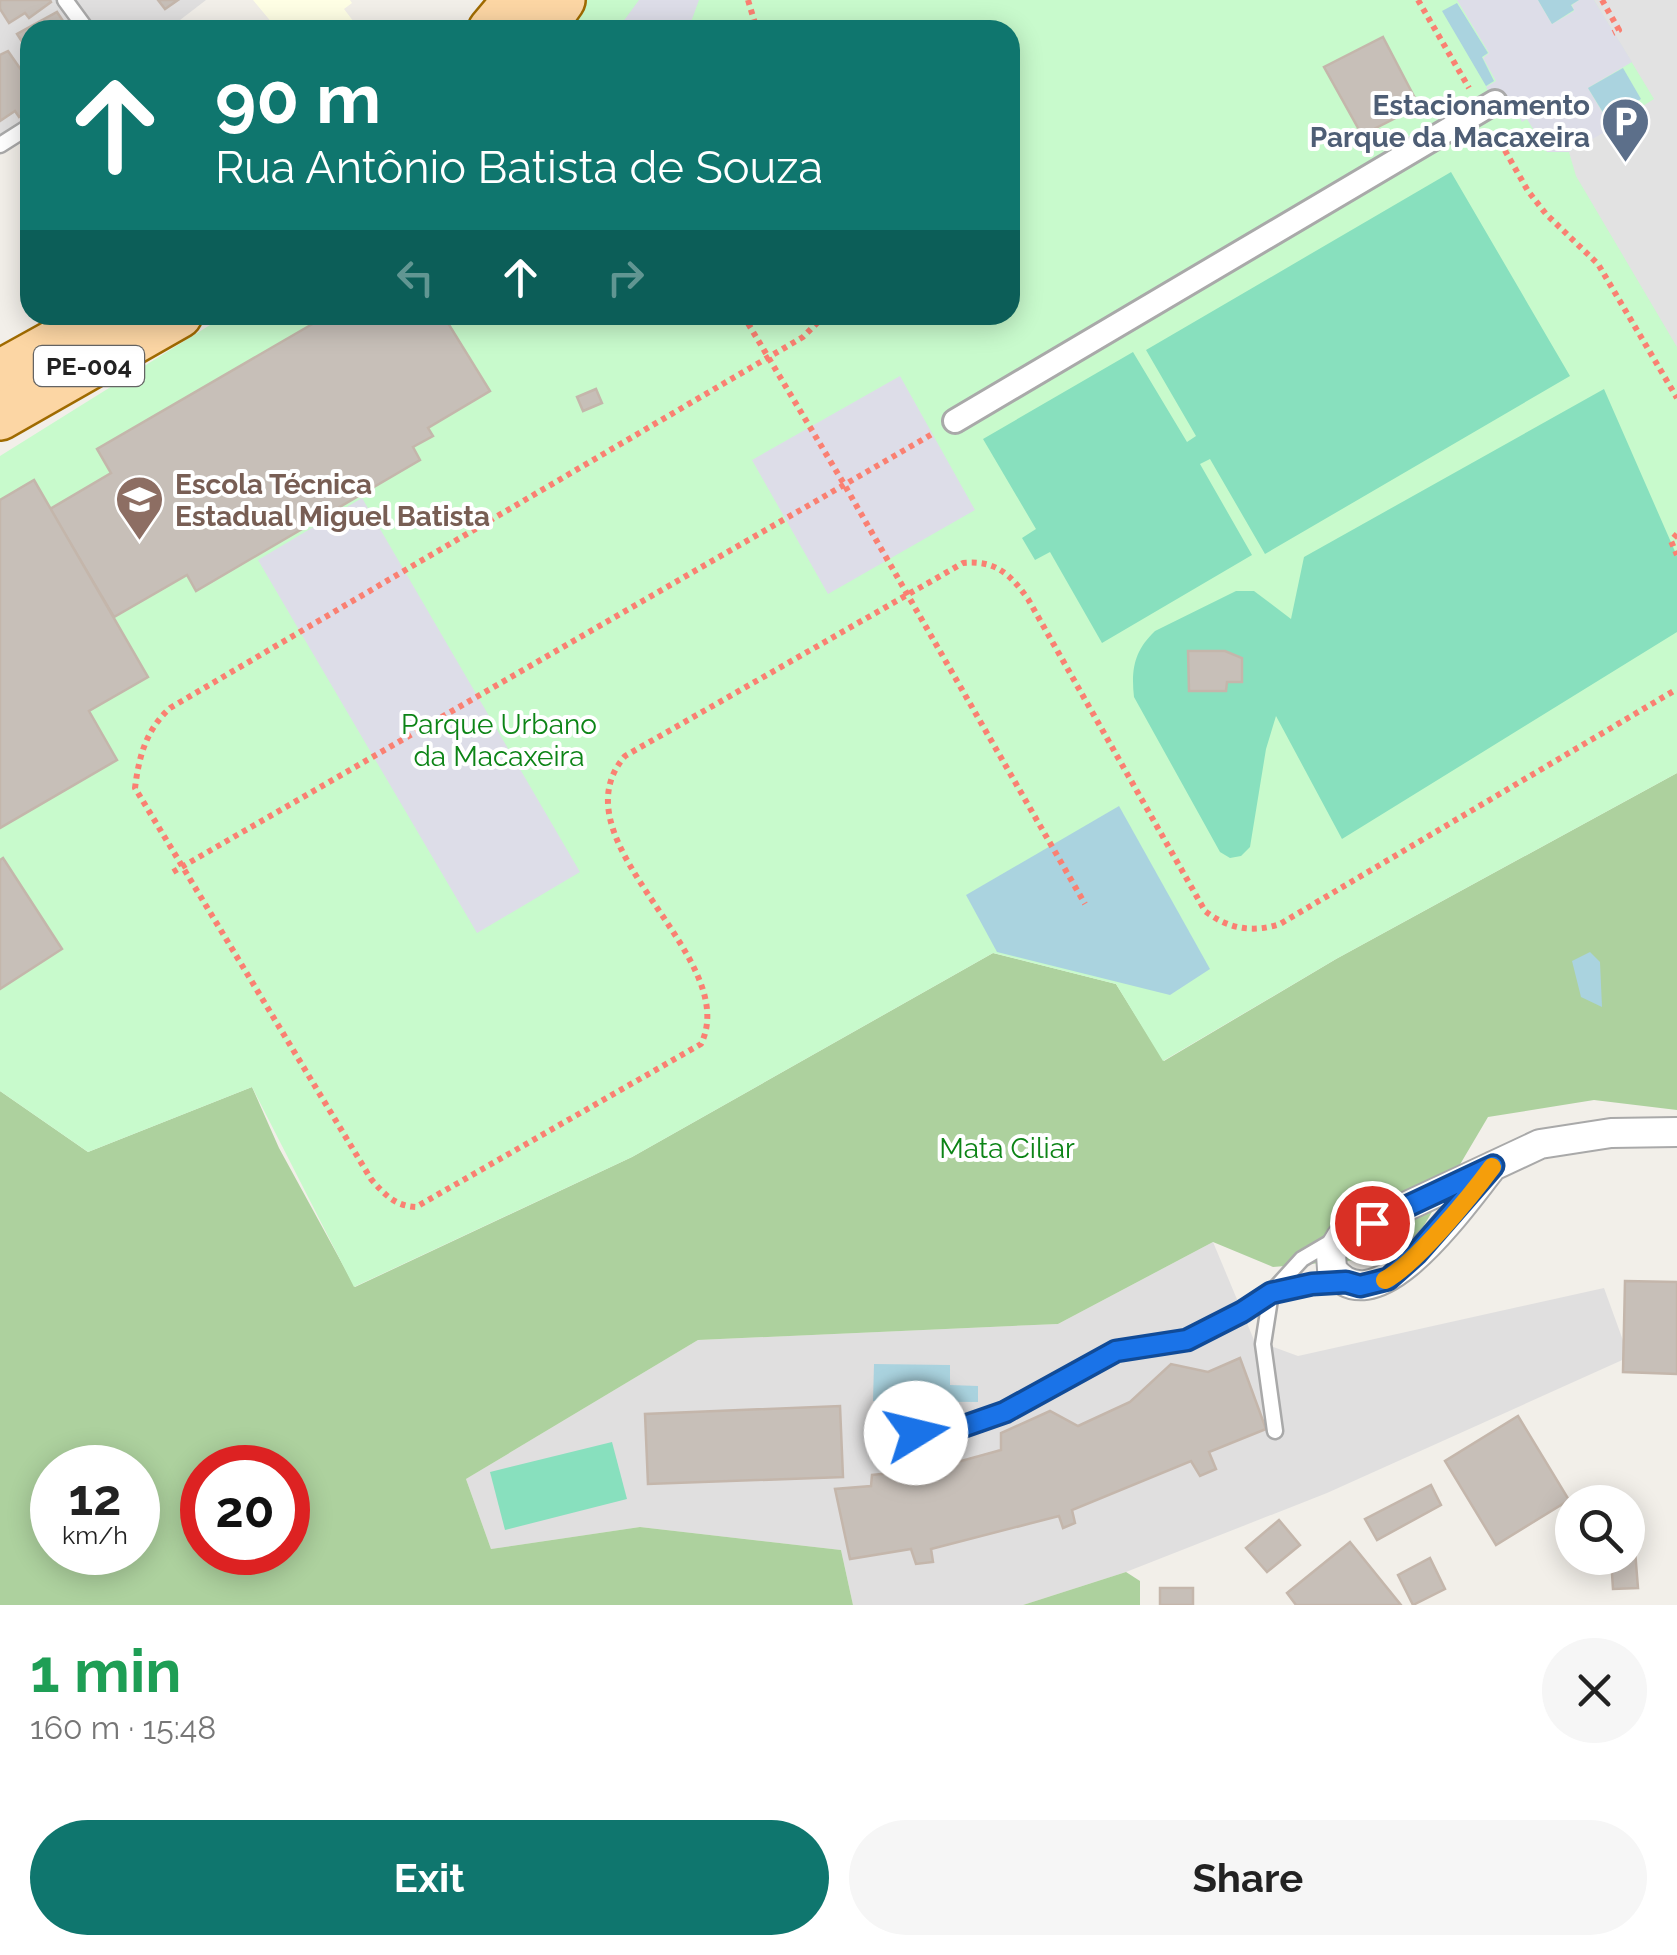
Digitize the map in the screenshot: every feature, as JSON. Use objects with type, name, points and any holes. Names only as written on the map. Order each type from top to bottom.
[{"type":"main road","points":[[499,20],[516,0]]},
{"type":"main road","name":"PE-004","points":[[0,373],[88,325]]},
{"type":"main road","name":"PE-004","points":[[0,418],[162,325]]},
{"type":"street","points":[[955,421],[1489,106]]},
{"type":"street","points":[[1493,1166],[1400,1272],[1377,1284],[1360,1286],[1346,1282],[1332,1269],[1331,1254],[1341,1237],[1540,1144],[1566,1138],[1677,1132]]},
{"type":"lane","points":[[916,1433],[962,1427],[1005,1412],[1116,1351],[1187,1340],[1271,1293],[1302,1259],[1341,1237]]},
{"type":"lane","points":[[1271,1293],[1346,1282]]},
{"type":"lane","points":[[1271,1293],[1263,1344],[1275,1431]]},
{"type":"path","points":[[1418,0],[1489,106],[1528,191],[1598,264],[1677,398]]},
{"type":"path","points":[[1602,0],[1619,30],[1613,32]]},
{"type":"path","points":[[750,325],[1085,904]]},
{"type":"path","points":[[815,325],[768,358],[170,708],[154,722],[144,742],[136,788],[177,870],[370,1180],[386,1197],[404,1206],[416,1207],[701,1044],[707,1020],[700,981],[607,815],[608,786],[614,770],[626,756],[963,563],[977,562],[1009,573],[1028,599],[1205,911],[1230,926],[1248,929],[1280,924],[1677,689]]},
{"type":"path","points":[[177,870],[955,421]]},
{"type":"path","points":[[1677,534],[1672,541],[1677,555]]},
{"type":"shaded area","points":[[0,0],[206,0],[180,20],[20,20],[20,141],[0,154]]},
{"type":"shaded area","points":[[253,0],[352,3],[344,9],[352,20],[270,20]]},
{"type":"shaded area","points":[[639,0],[699,0],[692,20],[624,20]]},
{"type":"shaded area","points":[[1457,0],[1538,0],[1552,24],[1574,11],[1572,5],[1579,0],[1594,0],[1632,62],[1588,88],[1612,128],[1569,152],[1547,152],[1527,119],[1522,122],[1515,108],[1503,115],[1486,87],[1496,81],[1483,58],[1489,53]]},
{"type":"shaded area","name":"Estacionamento Parque da Macaxeira","points":[[1594,0],[1677,0],[1677,347],[1576,176],[1569,152],[1654,99]]},
{"type":"shaded area","points":[[900,376],[975,510],[828,594],[752,460]]},
{"type":"shaded area","points":[[362,498],[580,872],[477,933],[258,560]]},
{"type":"shaded area","points":[[1213,1242],[1254,1340],[1298,1356],[1604,1288],[1629,1357],[1327,1493],[1126,1572],[1023,1605],[853,1605],[841,1550],[640,1527],[491,1549],[466,1479],[698,1340],[1058,1324]]},
{"type":"green space","name":"Parque Urbano da Macaxeira","points":[[583,0],[1677,0],[1677,773],[1336,959],[1163,1061],[1116,984],[993,953],[632,1157],[354,1287],[252,1087],[88,1152],[0,1091],[0,456],[210,325],[1020,325],[1020,20],[570,20]]},
{"type":"green space","points":[[1451,172],[1570,376],[1265,554],[1210,459],[1200,464],[1252,555],[1102,643],[1050,552],[1035,560],[1022,538],[1036,529],[983,439],[1133,352],[1187,442],[1196,436],[1146,350]]},
{"type":"green space","points":[[1604,389],[1677,556],[1677,632],[1342,839],[1276,716],[1266,749],[1250,847],[1241,856],[1230,858],[1220,852],[1134,697],[1136,661],[1148,638],[1236,591],[1254,591],[1291,619],[1304,557]]},
{"type":"green space","name":"Mata Ciliar","points":[[1677,773],[1677,1110],[1594,1100],[1488,1117],[1406,1256],[1273,1267],[1213,1242],[1058,1324],[698,1340],[466,1479],[491,1549],[640,1527],[841,1550],[853,1605],[0,1605],[0,1091],[88,1152],[252,1087],[279,1148],[355,1287],[632,1157],[993,953],[1116,984],[1164,1061],[1336,959]]},
{"type":"green space","points":[[612,1442],[627,1499],[505,1530],[490,1472]]},
{"type":"green space","points":[[1126,1572],[1140,1581],[1140,1605],[1023,1605]]},
{"type":"water","points":[[1538,0],[1579,0],[1571,5],[1574,10],[1552,24]]},
{"type":"water","points":[[1457,3],[1488,53],[1482,57],[1494,81],[1486,86],[1442,11]]},
{"type":"water","points":[[1623,68],[1641,99],[1607,119],[1588,88]]},
{"type":"water","points":[[1119,806],[1210,969],[1170,995],[997,952],[966,895]]},
{"type":"water","points":[[1590,952],[1600,962],[1602,1007],[1581,997],[1572,961]]},
{"type":"water","points":[[874,1364],[950,1365],[950,1385],[978,1386],[978,1402],[873,1401]]},
{"type":"building","points":[[0,0],[51,2],[29,18],[25,13],[9,23],[0,9]]},
{"type":"building","points":[[158,0],[178,0],[165,9]]},
{"type":"building","points":[[57,12],[62,20],[42,20]]},
{"type":"building","points":[[1383,37],[1419,106],[1362,135],[1324,67]]},
{"type":"building","points":[[8,51],[20,68],[20,116],[15,111],[0,121],[0,55]]},
{"type":"building","name":"Escola Técnica Estadual Miguel Batista","points":[[311,325],[449,325],[490,391],[428,428],[433,436],[413,447],[420,460],[196,591],[187,575],[114,617],[50,509],[111,473],[97,449]]},
{"type":"building","points":[[596,389],[602,403],[583,411],[577,397]]},
{"type":"building","points":[[34,480],[148,677],[89,711],[117,760],[0,828],[0,500]]},
{"type":"building","points":[[1188,651],[1225,651],[1242,658],[1242,682],[1227,682],[1226,691],[1189,691]]},
{"type":"building","points":[[3,858],[62,949],[0,989],[0,860]]},
{"type":"building","points":[[1625,1281],[1677,1282],[1677,1374],[1623,1372]]},
{"type":"building","points":[[1240,1358],[1266,1429],[1209,1452],[1216,1469],[1200,1476],[1191,1461],[1072,1510],[1075,1523],[1063,1528],[1059,1516],[931,1549],[933,1562],[916,1564],[911,1549],[850,1559],[835,1489],[871,1486],[872,1475],[903,1472],[901,1458],[935,1454],[936,1468],[1001,1450],[1001,1433],[1050,1411],[1078,1426],[1130,1402],[1171,1364],[1208,1372]]},
{"type":"building","points":[[840,1406],[843,1477],[648,1484],[645,1414]]},
{"type":"building","points":[[1518,1416],[1560,1485],[1555,1485],[1555,1509],[1496,1545],[1445,1461]]},
{"type":"building","points":[[1431,1485],[1441,1505],[1377,1540],[1365,1519]]},
{"type":"building","points":[[1279,1520],[1300,1545],[1267,1572],[1246,1548]]},
{"type":"building","points":[[1350,1542],[1401,1605],[1296,1605],[1287,1593]]},
{"type":"building","points":[[1430,1558],[1445,1589],[1413,1605],[1398,1575]]},
{"type":"building","points":[[1612,1575],[1637,1575],[1638,1588],[1613,1589]]},
{"type":"building","points":[[1160,1588],[1193,1588],[1193,1605],[1160,1605]]},
{"type":"slow traffic","points":[[1385,1280],[1400,1272],[1492,1167]]},
{"type":"place","name":"Estacionamento Parque da Macaxeira","points":[[1625,164]]},
{"type":"place","name":"Escola Técnica Estadual Miguel Batista","points":[[140,542]]},
{"type":"route","points":[[916,1433],[962,1427],[1005,1412],[1116,1351],[1187,1340],[1271,1293],[1328,1282],[1360,1286],[1388,1279],[1400,1272],[1493,1166],[1372,1223]]}]
